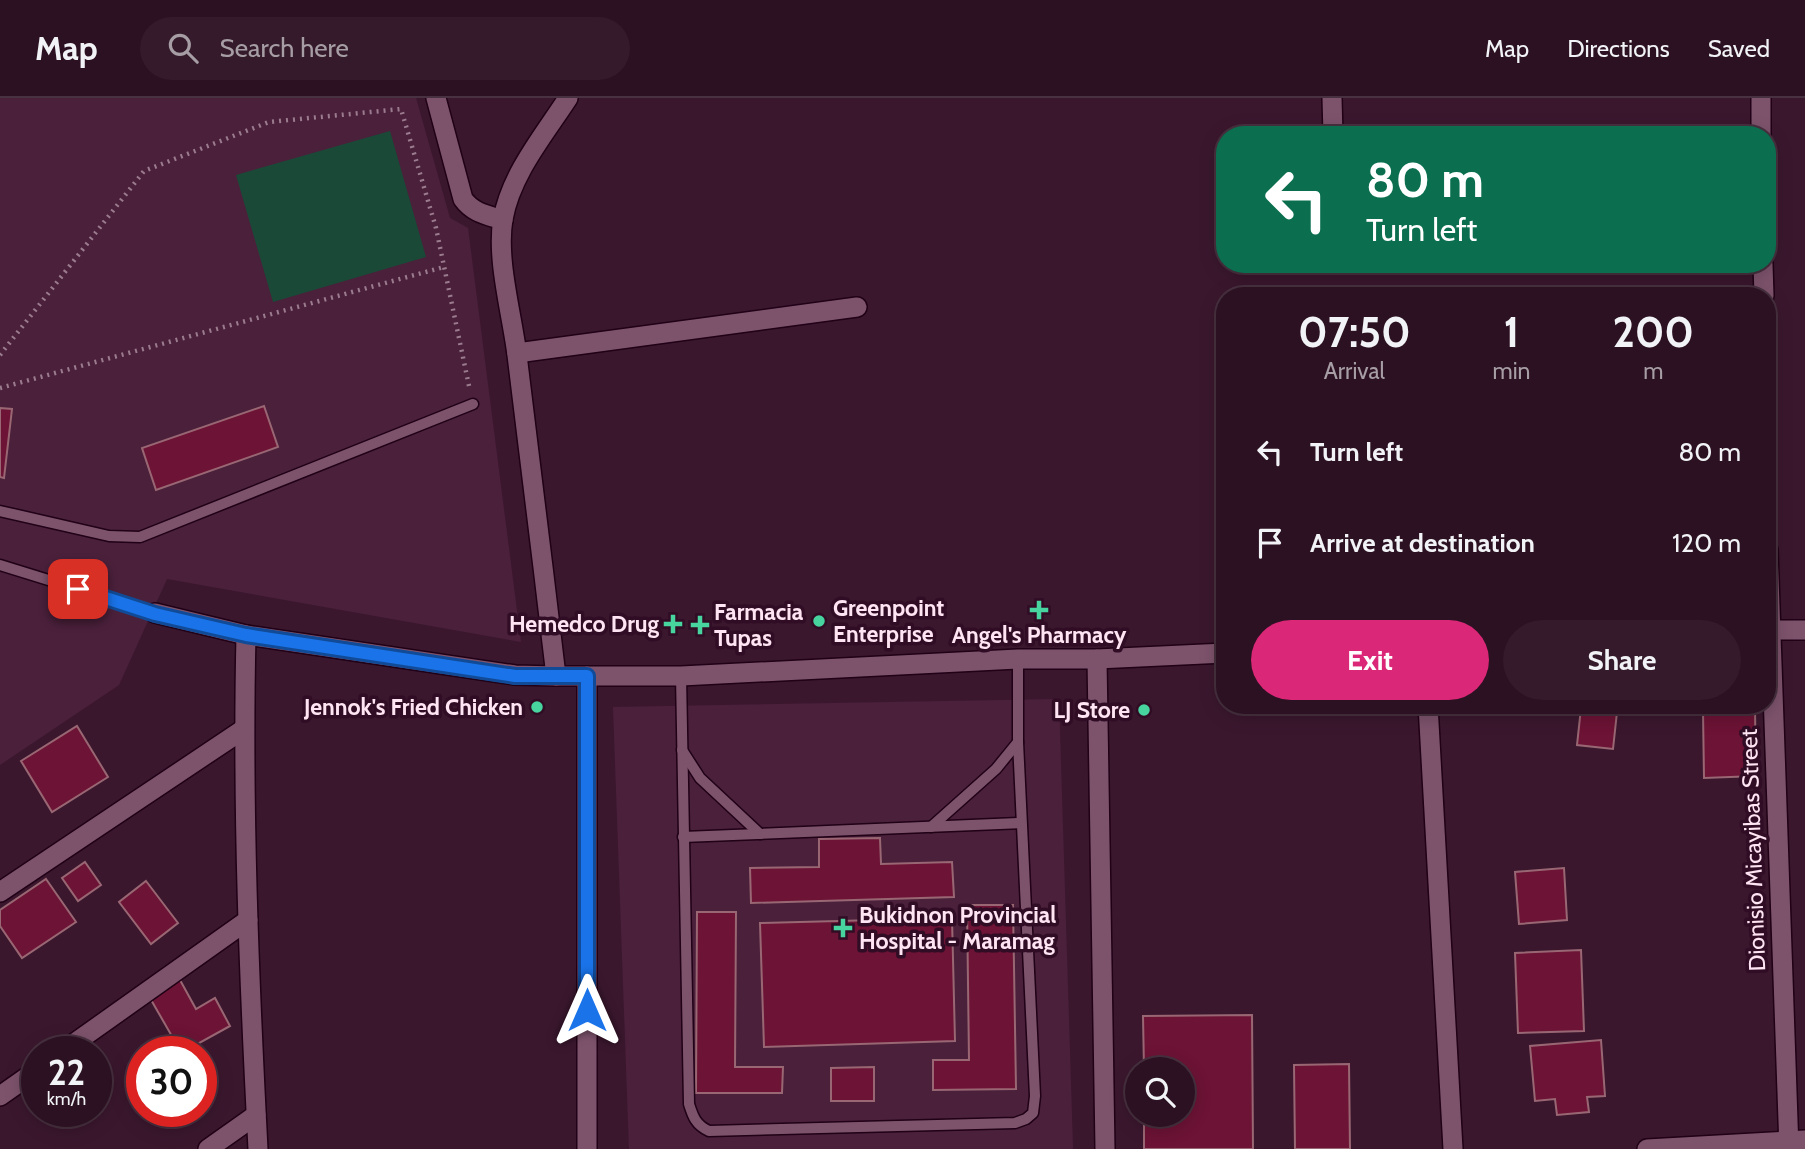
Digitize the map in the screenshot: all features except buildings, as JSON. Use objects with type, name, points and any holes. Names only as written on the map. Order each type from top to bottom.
[{"type":"street","points":[[436,98],[463,199],[476,212],[503,220]]},
{"type":"street","points":[[556,676],[517,353],[506,289],[503,220],[509,197],[519,176],[568,98]]},
{"type":"street","points":[[1332,98],[1333,126]]},
{"type":"street","points":[[1761,98],[1761,126]]},
{"type":"street","points":[[517,353],[857,307]]},
{"type":"street","points":[[155,614],[246,635],[515,676],[681,676],[1017,659],[1097,659],[1216,653]]},
{"type":"street","points":[[1776,630],[1805,630]]},
{"type":"street","points":[[246,635],[244,729],[248,920],[258,1149]]},
{"type":"street","points":[[1097,659],[1105,1149]]},
{"type":"street","points":[[587,676],[587,1149]]},
{"type":"street","points":[[1429,714],[1453,1149]]},
{"type":"street","name":"Dionisio Micayibas Street","points":[[1772,714],[1794,1144]]},
{"type":"street","points":[[0,892],[244,729]]},
{"type":"street","points":[[85,1036],[248,920]]},
{"type":"street","points":[[0,1096],[21,1081]]},
{"type":"street","points":[[208,1149],[256,1115]]},
{"type":"street","points":[[1647,1149],[1794,1144]]},
{"type":"lane","points":[[0,511],[109,536],[139,537],[473,404]]},
{"type":"lane","points":[[0,565],[155,614]]},
{"type":"lane","points":[[681,676],[680,747],[689,1104],[693,1118],[709,1131],[1015,1123],[1033,1113],[1035,1096],[1021,823],[1017,659]]},
{"type":"lane","points":[[931,827],[996,769],[1018,742]]},
{"type":"lane","points":[[680,747],[700,778],[760,834]]},
{"type":"lane","points":[[682,837],[1021,823]]},
{"type":"path","points":[[0,355],[144,171],[269,122],[401,109],[436,228],[473,404]]},
{"type":"path","points":[[0,388],[444,267]]},
{"type":"shaded area","points":[[0,98],[416,98],[450,218],[468,228],[521,642],[167,579],[119,685],[0,765]]},
{"type":"shaded area","name":"Bukidnon Provincial Hospital - Maramag","points":[[1059,699],[1073,1149],[629,1149],[613,707]]},
{"type":"green space","points":[[390,131],[426,257],[273,302],[236,175]]},
{"type":"place","name":"Angel's Pharmacy","points":[[1039,610]]},
{"type":"place","name":"Greenpoint Enterprise","points":[[819,621]]},
{"type":"place","name":"Hemedco Drug","points":[[673,624]]},
{"type":"place","name":"Farmacia Tupas","points":[[700,625]]},
{"type":"place","name":"Jennok's Fried Chicken","points":[[537,707]]},
{"type":"place","name":"LJ Store","points":[[1144,710]]},
{"type":"place","name":"Bukidnon Provincial Hospital - Maramag","points":[[843,928]]},
{"type":"route","points":[[78,589],[155,614],[246,635],[515,676],[587,676],[587,1010]]}]
